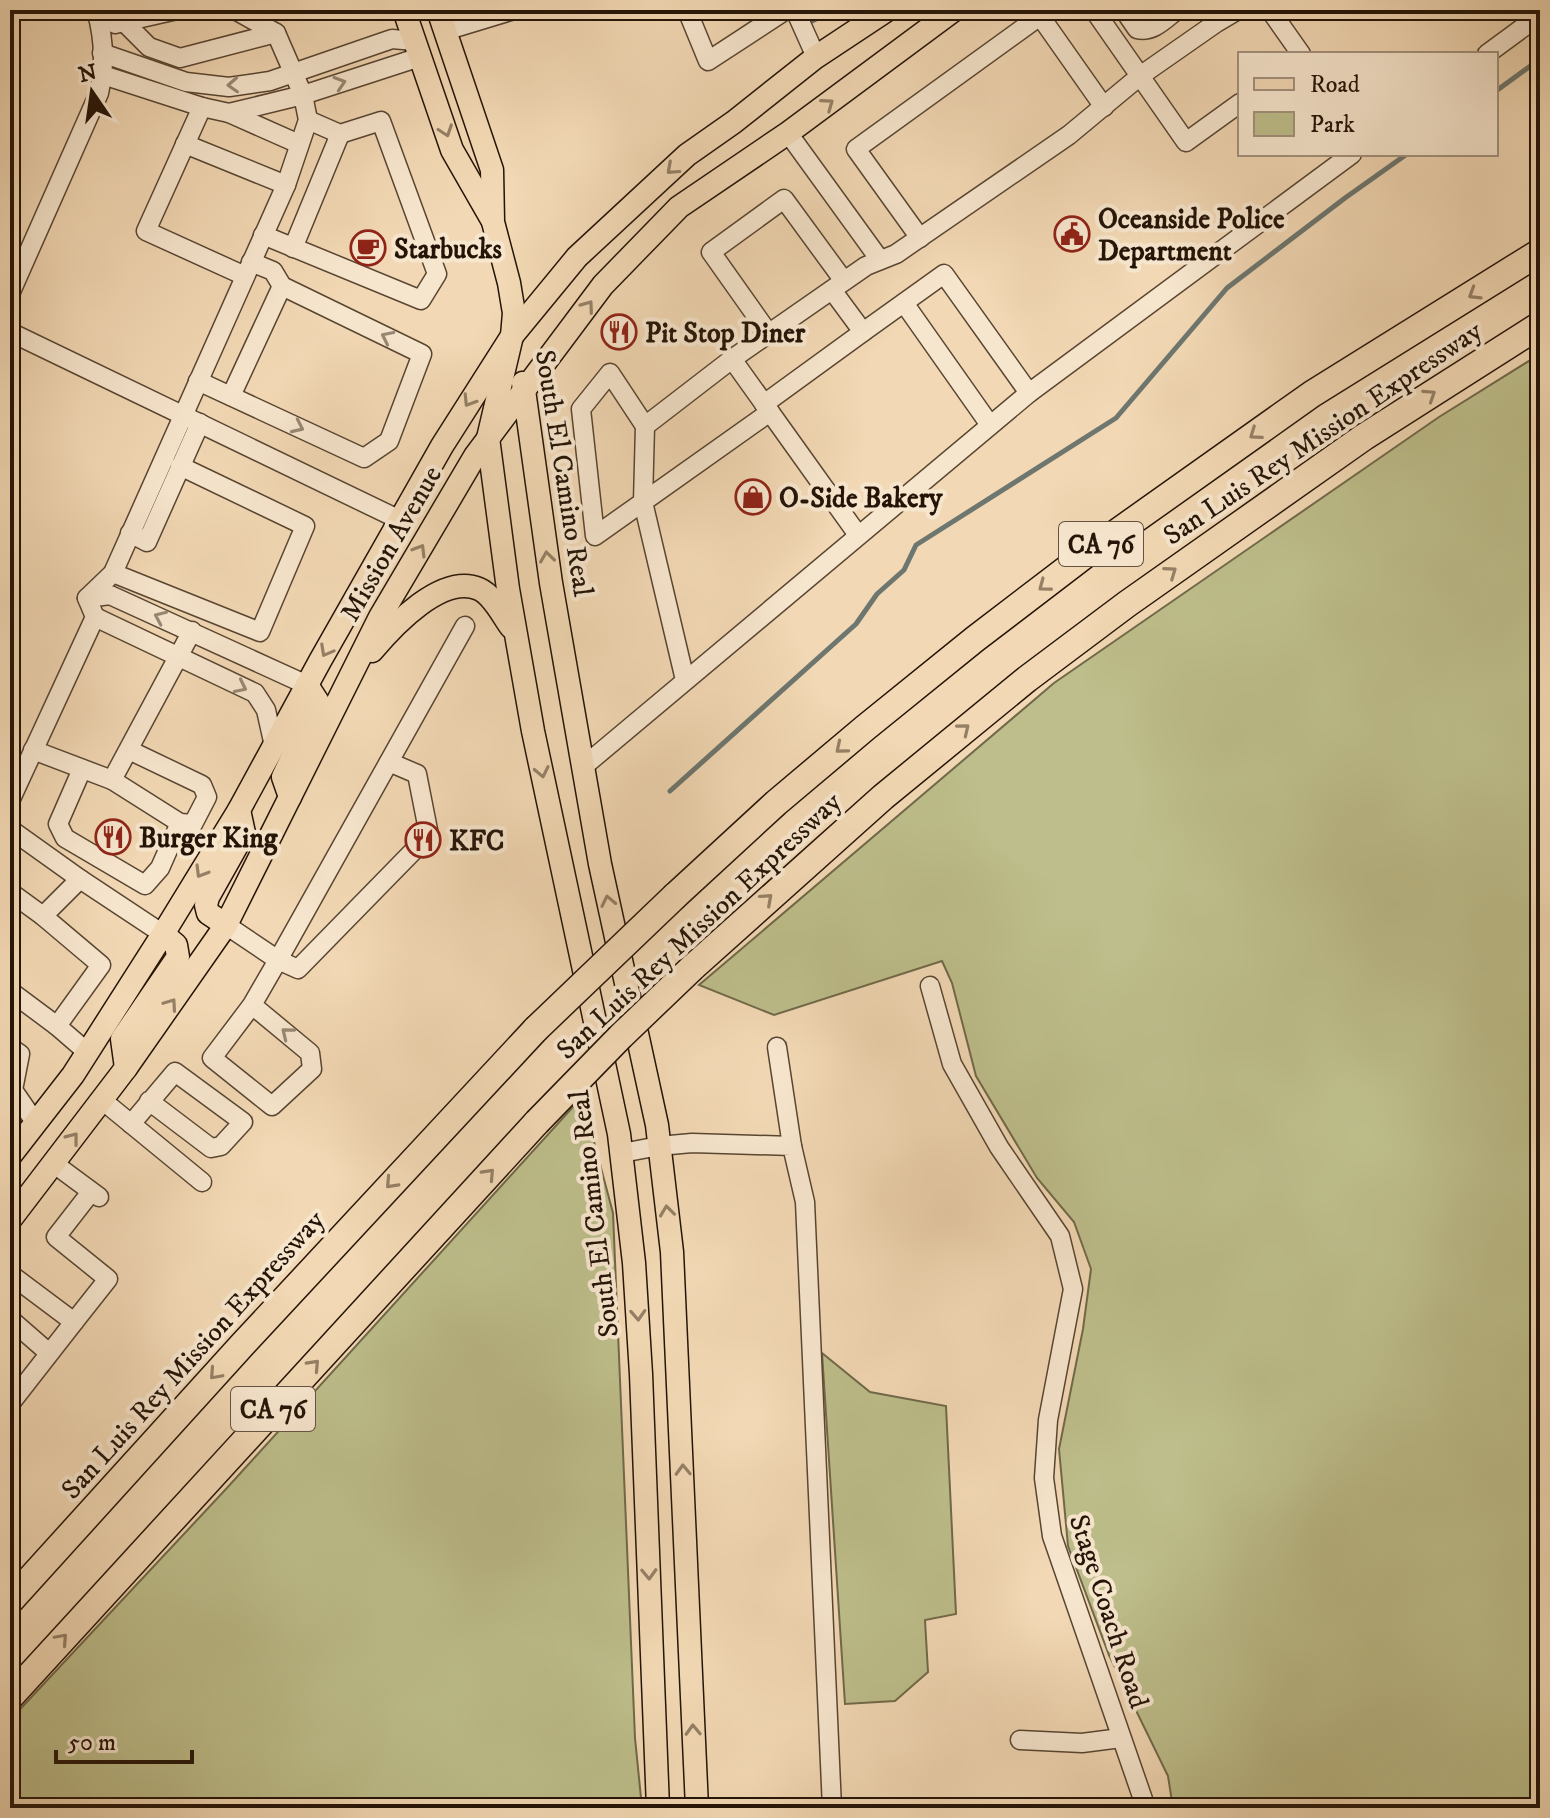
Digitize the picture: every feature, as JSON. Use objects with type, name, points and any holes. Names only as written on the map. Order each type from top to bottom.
[{"type":"highway","name":"San Luis Rey Mission Expressway","points":[[10,1601],[253,1333],[536,1029],[776,803],[975,639],[1085,555],[1312,394],[1540,252]]},
{"type":"highway","name":"San Luis Rey Mission Expressway","points":[[10,1697],[537,1122],[692,968],[883,797],[1039,669],[1364,437],[1540,325]]},
{"type":"main road","points":[[404,10],[452,150],[493,222]]},
{"type":"main road","points":[[427,10],[442,21],[492,170],[493,222],[511,291],[514,313],[512,336]]},
{"type":"main road","name":"Mission Avenue","points":[[10,1156],[73,1075],[239,810],[442,446],[512,336],[577,257],[687,155],[816,57],[887,10]]},
{"type":"main road","name":"Mission Avenue","points":[[10,1220],[126,1068],[226,925],[380,617],[475,456],[603,285],[679,207],[788,133],[954,10]]},
{"type":"main road","points":[[418,49],[426,43],[467,131],[486,152]]},
{"type":"main road","name":"South El Camino Real","points":[[512,336],[525,391],[551,583],[600,864],[657,1125],[672,1252],[697,1808]]},
{"type":"main road","name":"South El Camino Real","points":[[512,336],[488,438],[508,589],[533,731],[622,1153],[640,1359],[658,1808]]},
{"type":"main road","points":[[348,680],[392,628],[417,606],[458,586],[479,589],[490,597],[516,634]]},
{"type":"main road","points":[[290,797],[283,777],[318,702],[307,685]]},
{"type":"main road","points":[[226,925],[208,913],[206,905],[244,833],[239,810]]},
{"type":"main road","points":[[126,1068],[122,1039],[178,957],[176,945],[163,934]]},
{"type":"street","points":[[10,294],[95,102],[103,75],[99,19],[124,22],[177,10]]},
{"type":"street","points":[[130,533],[147,542],[180,466],[198,381],[286,185],[308,120],[303,95],[276,33],[235,10]]},
{"type":"street","points":[[442,21],[514,10]]},
{"type":"street","points":[[687,10],[708,61],[786,10]]},
{"type":"street","points":[[795,10],[816,57]]},
{"type":"street","points":[[1094,10],[1186,142],[1238,104]]},
{"type":"street","points":[[1124,10],[1137,29],[1145,31],[1177,10]]},
{"type":"street","points":[[645,426],[732,359],[838,285],[866,266],[896,254],[1069,135],[1140,76],[1238,10]]},
{"type":"street","points":[[1270,10],[1300,52]]},
{"type":"street","points":[[1490,52],[1536,18],[1535,10]]},
{"type":"street","points":[[920,238],[856,149],[1040,16],[1104,107]]},
{"type":"street","points":[[124,22],[149,47],[180,58],[276,33]]},
{"type":"street","points":[[1161,22],[1179,50]]},
{"type":"street","points":[[102,53],[186,82],[229,87],[270,81],[392,39],[418,49]]},
{"type":"street","points":[[229,113],[303,95],[418,49]]},
{"type":"street","points":[[103,75],[229,113],[299,144]]},
{"type":"street","points":[[198,381],[364,458],[389,441],[422,354],[282,286],[273,271],[248,269],[146,231],[202,107]]},
{"type":"street","points":[[263,235],[421,300],[437,274],[381,121],[340,134],[308,120]]},
{"type":"street","points":[[788,133],[880,260]]},
{"type":"street","points":[[293,248],[340,134]]},
{"type":"street","points":[[185,144],[286,185]]},
{"type":"street","points":[[584,766],[1029,393],[1349,156]]},
{"type":"street","points":[[769,334],[711,252],[784,199],[838,285],[863,332]]},
{"type":"street","points":[[685,680],[643,502],[645,426],[610,373],[581,409],[595,536],[643,502],[767,408],[863,332],[944,274],[1029,393]]},
{"type":"street","points":[[231,396],[282,286]]},
{"type":"street","points":[[904,303],[990,425]]},
{"type":"street","points":[[10,332],[400,520]]},
{"type":"street","points":[[732,359],[858,535]]},
{"type":"street","points":[[87,598],[113,573],[130,533],[191,419]]},
{"type":"street","points":[[113,573],[260,632],[305,526],[180,466]]},
{"type":"street","points":[[87,598],[110,595],[307,685]]},
{"type":"street","points":[[87,598],[95,617],[255,693],[266,710],[274,746]]},
{"type":"street","points":[[10,801],[95,617]]},
{"type":"street","points":[[252,1005],[310,1053],[312,1069],[272,1106],[212,1058],[252,1005],[465,626]]},
{"type":"street","points":[[112,780],[192,631]]},
{"type":"street","points":[[33,750],[112,780],[180,823],[193,824],[207,797],[202,785],[129,750]]},
{"type":"street","points":[[226,925],[278,960],[298,969],[429,835],[417,774],[389,762]]},
{"type":"street","points":[[82,769],[58,824],[65,838],[145,885],[160,868],[180,823]]},
{"type":"street","points":[[11,833],[163,934]]},
{"type":"street","points":[[43,916],[80,879]]},
{"type":"street","points":[[10,892],[101,965],[57,1026]]},
{"type":"street","name":"Stage Coach Road","points":[[930,986],[952,1064],[999,1147],[1060,1236],[1073,1289],[1048,1420],[1044,1478],[1052,1536],[1146,1808]]},
{"type":"street","points":[[10,991],[87,1052]]},
{"type":"street","points":[[10,1047],[20,1054],[13,1090],[35,1122]]},
{"type":"street","points":[[777,1047],[792,1146],[805,1202],[832,1808]]},
{"type":"street","points":[[131,1124],[149,1101],[175,1072],[243,1122],[221,1146],[211,1148],[149,1101]]},
{"type":"street","points":[[102,1100],[202,1182]]},
{"type":"street","points":[[622,1153],[692,1143],[792,1146]]},
{"type":"street","points":[[10,1404],[108,1279],[56,1237],[95,1195],[53,1163]]},
{"type":"street","points":[[10,1274],[74,1322]]},
{"type":"street","points":[[10,1319],[49,1353]]},
{"type":"street","points":[[1020,1740],[1082,1743],[1121,1738]]},
{"type":"green space","points":[[1540,354],[1540,1808],[1173,1808],[1168,1776],[1109,1655],[1068,1546],[1059,1449],[1083,1329],[1091,1269],[1074,1222],[1037,1178],[976,1076],[952,983],[942,961],[774,1015],[699,985],[1054,683],[1439,417]]},
{"type":"green space","points":[[582,1097],[613,1213],[635,1738],[642,1808],[10,1808],[10,1720],[226,1489]]},
{"type":"green space","points":[[822,1353],[870,1392],[946,1406],[956,1614],[925,1620],[928,1672],[895,1701],[845,1704]]},
{"type":"waterway","points":[[812,21],[834,10]]},
{"type":"waterway","points":[[1498,90],[1540,59]]},
{"type":"waterway","points":[[670,791],[856,624],[877,594],[904,570],[916,545],[1116,418],[1227,288],[1404,156]]},
{"type":"place","name":"Oceanside Police Department","points":[[1072,234]]},
{"type":"place","name":"Starbucks","points":[[368,248]]},
{"type":"place","name":"Pit Stop Diner","points":[[619,332]]},
{"type":"place","name":"O-Side Bakery","points":[[753,497]]},
{"type":"place","name":"Burger King","points":[[113,837]]},
{"type":"place","name":"KFC","points":[[423,840]]}]
